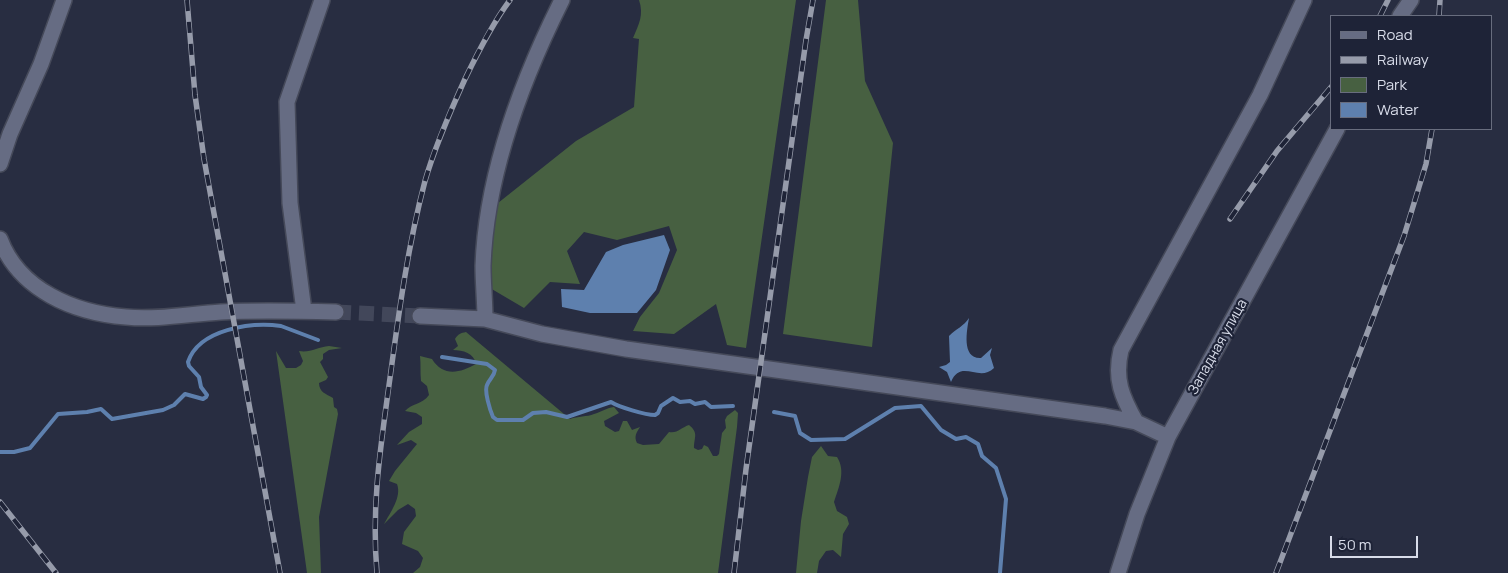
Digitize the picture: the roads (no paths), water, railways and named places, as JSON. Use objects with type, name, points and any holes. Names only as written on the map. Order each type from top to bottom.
[{"type":"street","points":[[0,164],[10,134],[41,64],[64,0]]},
{"type":"street","points":[[304,311],[290,203],[287,102],[322,0]]},
{"type":"street","points":[[485,319],[483,267],[485,241],[494,187],[502,154],[524,86],[537,52],[562,0]]},
{"type":"street","points":[[1136,422],[1120,388],[1118,370],[1120,350],[1260,95],[1304,0]]},
{"type":"street","points":[[1401,15],[1411,0]]},
{"type":"street","name":"Западная улица","points":[[1118,573],[1137,514],[1168,437],[1337,130]]},
{"type":"street","points":[[0,239],[15,268],[25,278],[52,296],[92,312],[141,318],[223,312],[336,312]]},
{"type":"street","points":[[420,316],[485,319],[518,329],[626,349],[971,399],[1105,416],[1136,422],[1168,437]]},
{"type":"water","points":[[664,235],[670,250],[656,290],[637,313],[590,313],[562,307],[561,289],[584,290],[606,252],[623,245]]},
{"type":"water","points":[[969,318],[967,343],[970,354],[981,358],[992,348],[990,355],[994,368],[982,373],[960,372],[955,375],[951,382],[947,372],[939,367],[950,362],[949,336]]},
{"type":"waterway","points":[[0,452],[14,452],[30,448],[58,414],[101,409],[112,419],[163,410],[174,405],[185,394],[203,399],[207,395],[201,387],[199,377],[189,366],[188,362],[194,351],[203,342],[227,330],[255,325],[281,326],[318,340]]},
{"type":"waterway","points":[[442,357],[487,364],[495,370],[487,385],[486,392],[493,417],[497,420],[523,420],[533,413],[546,412],[567,417],[611,402],[645,414],[655,415],[661,406],[673,398],[680,402],[690,401],[695,404],[705,402],[711,407],[733,406]]},
{"type":"waterway","points":[[774,412],[795,416],[800,433],[811,440],[845,439],[895,408],[921,406],[941,430],[956,439],[966,437],[978,444],[982,456],[996,468],[1006,499],[1000,573]]},
{"type":"tunnel","points":[[336,312],[420,316]]},
{"type":"railway","points":[[187,0],[195,95],[204,159],[280,573]]},
{"type":"railway","points":[[377,573],[375,523],[380,451],[401,303],[419,205],[433,155],[454,104],[486,38],[510,0]]},
{"type":"railway","points":[[734,573],[746,469],[813,0]]},
{"type":"railway","points":[[1380,15],[1388,0]]},
{"type":"railway","points":[[1439,15],[1440,0]]},
{"type":"railway","points":[[1230,219],[1277,151],[1330,88]]},
{"type":"railway","points":[[1276,573],[1404,236],[1426,164],[1432,130]]},
{"type":"railway","points":[[0,502],[56,573]]}]
